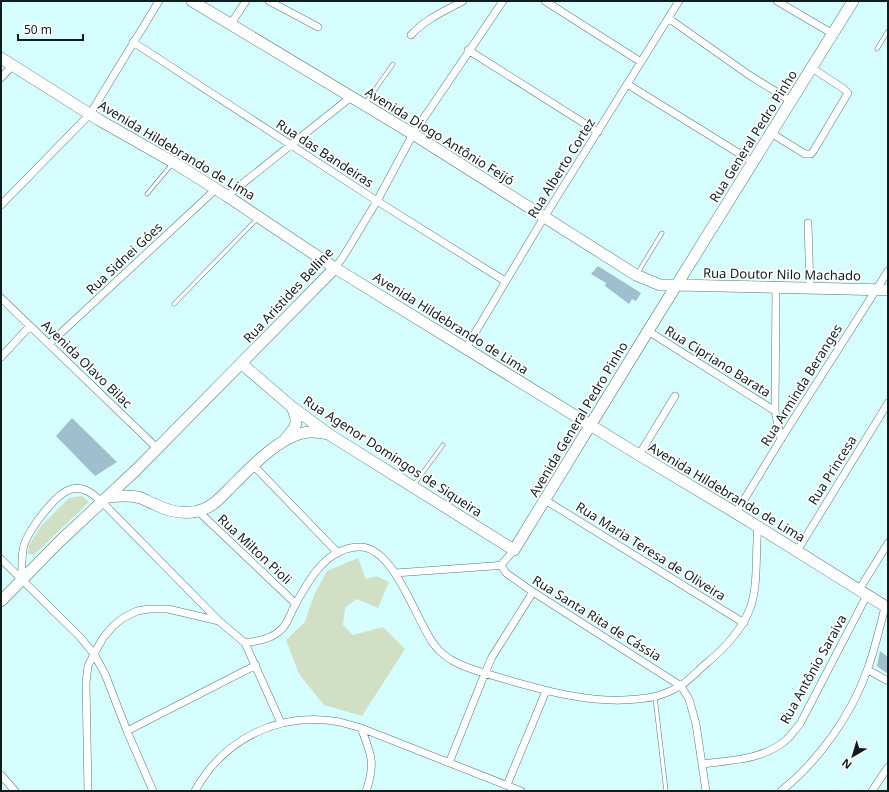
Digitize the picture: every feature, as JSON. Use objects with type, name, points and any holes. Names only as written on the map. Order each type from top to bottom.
[{"type":"main road","name":"Avenida Diogo Antônio Feijó","points":[[192,1],[412,134],[636,275],[660,284],[676,285]]},
{"type":"main road","name":"Rua General Pedro Pinho","points":[[676,285],[853,1]]},
{"type":"main road","name":"Avenida Hildebrando de Lima","points":[[1,58],[90,114],[173,162],[335,268],[736,513],[887,608]]},
{"type":"main road","name":"Rua Aristides Belline","points":[[1,601],[104,499],[136,470],[335,268]]},
{"type":"main road","name":"Rua Doutor Nilo Machado","points":[[676,285],[888,290]]},
{"type":"main road","name":"Avenida General Pedro Pinho","points":[[514,550],[676,285]]},
{"type":"main road","name":"Rua Agenor Domingos de Siqueira","points":[[242,364],[292,407],[330,435],[514,550]]},
{"type":"main road","points":[[104,499],[121,495],[138,497],[171,511],[190,513],[206,509],[253,465],[285,439],[297,423],[292,407]]},
{"type":"main road","points":[[285,439],[312,431],[330,435]]},
{"type":"main road","points":[[136,470],[132,481],[138,497]]},
{"type":"street","points":[[1,205],[90,114],[158,1]]},
{"type":"street","points":[[230,25],[246,1]]},
{"type":"street","points":[[269,1],[318,27]]},
{"type":"street","points":[[411,34],[428,20],[463,1]]},
{"type":"street","name":"Rua Aristides Belline","points":[[335,268],[377,201],[412,134],[468,50],[503,1]]},
{"type":"street","points":[[545,1],[641,62]]},
{"type":"street","name":"Rua Alberto Cortez","points":[[466,348],[544,217],[679,1]]},
{"type":"street","points":[[777,1],[833,34]]},
{"type":"street","points":[[668,18],[750,75],[791,101]]},
{"type":"street","name":"Rua das Bandeiras","points":[[133,42],[377,201],[505,281]]},
{"type":"street","points":[[468,50],[598,132]]},
{"type":"street","points":[[1,78],[13,65]]},
{"type":"street","points":[[771,133],[805,154],[811,154],[814,150],[848,93],[812,68]]},
{"type":"street","points":[[627,84],[753,162]]},
{"type":"street","points":[[227,196],[351,97]]},
{"type":"street","name":"Rua Sidnei Góes","points":[[49,344],[216,189]]},
{"type":"street","points":[[808,223],[810,288]]},
{"type":"street","name":"Rua Arminda Beranges","points":[[736,513],[781,439],[888,271]]},
{"type":"street","points":[[776,287],[775,411],[781,439]]},
{"type":"street","name":"Avenida Olavo Bilac","points":[[1,298],[157,448]]},
{"type":"street","points":[[1,357],[30,326]]},
{"type":"street","name":"Rua Cipriano Barata","points":[[648,331],[775,411]]},
{"type":"street","points":[[639,455],[675,396]]},
{"type":"street","name":"Rua Princesa","points":[[797,551],[888,403]]},
{"type":"street","points":[[253,465],[338,553]]},
{"type":"street","points":[[22,579],[24,545],[35,524],[51,505],[67,490],[78,489],[92,493],[104,499],[219,621],[245,643],[281,723]]},
{"type":"street","name":"Rua Maria Teresa de Oliveira","points":[[545,500],[744,623]]},
{"type":"street","name":"Rua Milton Pioli","points":[[198,512],[296,604]]},
{"type":"street","points":[[245,643],[262,640],[276,634],[285,624],[314,574],[326,561],[338,553],[360,547],[371,550],[381,557],[395,573],[435,646],[459,664],[485,674],[546,691],[595,699],[627,700],[655,697],[681,686],[725,648],[744,623],[750,608],[754,586],[758,527]]},
{"type":"street","name":"Rua Antônio Saraiva","points":[[702,764],[757,756],[774,748],[786,740],[800,724],[888,543]]},
{"type":"street","name":"Avenida General Pedro Pinho","points":[[501,565],[514,550]]},
{"type":"street","points":[[1,559],[80,637],[94,654],[106,674],[127,731],[153,791]]},
{"type":"street","points":[[395,573],[501,565]]},
{"type":"street","name":"Rua Santa Rita de Cássia","points":[[501,565],[506,573],[533,592],[681,686]]},
{"type":"street","points":[[450,763],[492,657],[533,592]]},
{"type":"street","points":[[88,791],[86,683],[88,666],[103,638],[113,626],[124,618],[137,612],[149,609],[168,608],[219,621]]},
{"type":"street","points":[[781,791],[823,749],[849,710],[861,688],[868,670],[887,608]]},
{"type":"street","points":[[127,731],[256,665]]},
{"type":"street","points":[[868,670],[888,682]]},
{"type":"street","points":[[681,686],[685,691],[696,724],[706,791]]},
{"type":"street","points":[[508,785],[546,691]]},
{"type":"street","points":[[195,791],[209,769],[223,754],[247,736],[281,723],[318,720],[339,722],[360,728],[521,791]]},
{"type":"street","points":[[360,728],[372,761],[371,778],[366,791]]},
{"type":"street","points":[[872,791],[888,767]]},
{"type":"street","points":[[1,775],[15,791]]},
{"type":"lane","points":[[877,49],[888,31]]},
{"type":"lane","points":[[364,105],[393,64]]},
{"type":"lane","points":[[146,194],[173,162]]},
{"type":"lane","points":[[174,304],[259,217]]},
{"type":"lane","points":[[636,275],[662,232]]},
{"type":"lane","points":[[413,487],[443,445]]},
{"type":"lane","points":[[655,697],[666,791]]},
{"type":"green space","points":[[82,496],[89,502],[34,555],[28,554],[29,545],[42,525],[69,498]]},
{"type":"green space","points":[[358,558],[366,579],[376,576],[389,582],[378,608],[357,599],[345,608],[343,625],[353,635],[383,627],[405,649],[362,716],[324,705],[299,674],[286,640],[305,622],[314,595],[327,571]]},
{"type":"building","points":[[598,266],[641,293],[636,301],[632,299],[629,304],[605,286],[606,283],[591,274]]},
{"type":"building","points":[[72,418],[117,462],[95,476],[56,436]]},
{"type":"building","points":[[880,651],[888,657],[888,674],[877,666]]}]
